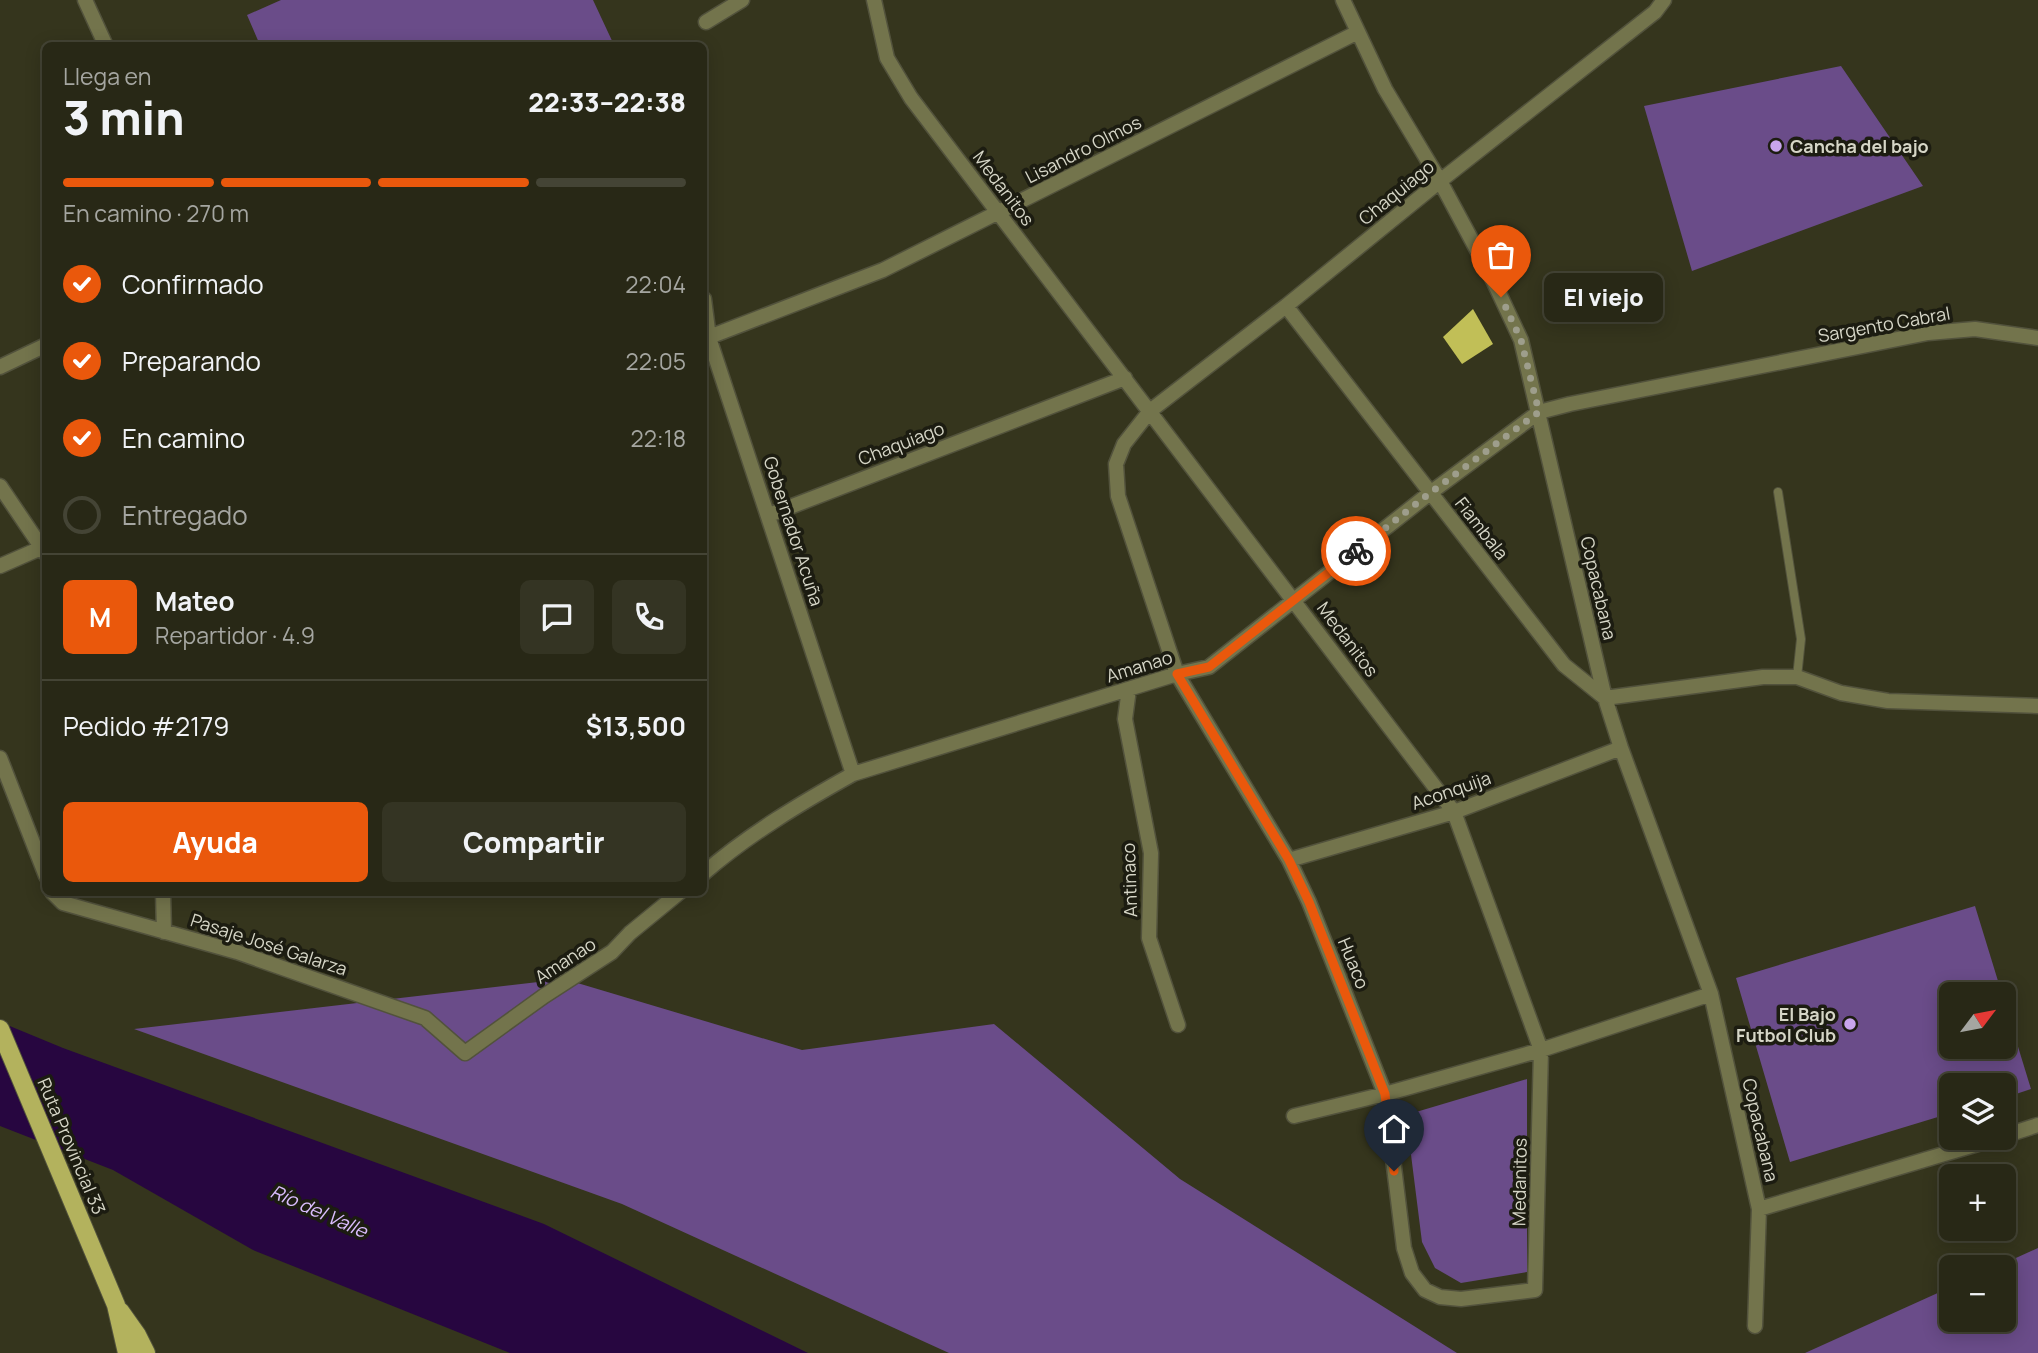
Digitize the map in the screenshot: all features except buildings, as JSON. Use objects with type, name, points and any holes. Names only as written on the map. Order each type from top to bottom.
[{"type":"main road","name":"Ruta Provincial 33","points":[[0,1029],[116,1305]]},
{"type":"main road","points":[[116,1305],[127,1353]]},
{"type":"main road","points":[[116,1305],[146,1353]]},
{"type":"street","points":[[85,0],[104,42]]},
{"type":"street","points":[[706,22],[742,0]]},
{"type":"street","name":"Medanitos","points":[[874,0],[887,58],[911,97],[1454,812],[1541,1050],[1535,1290],[1461,1299],[1440,1297],[1425,1290]]},
{"type":"street","name":"Copacabana","points":[[1343,0],[1385,89],[1492,276],[1521,340],[1605,698],[1711,994],[1759,1209],[1755,1326]]},
{"type":"street","name":"Chaquiago","points":[[1150,411],[1655,12],[1664,0]]},
{"type":"street","name":"Lisandro Olmos","points":[[707,338],[883,270],[1358,32]]},
{"type":"street","name":"Fiambala","points":[[1286,306],[1564,665],[1605,698]]},
{"type":"street","name":"Sargento Cabral","points":[[1539,412],[1928,332],[1975,329],[2038,338]]},
{"type":"street","name":"Gobernador Acuña","points":[[707,341],[769,515],[853,774]]},
{"type":"street","points":[[0,367],[42,347]]},
{"type":"street","name":"Chaquiago","points":[[769,515],[1125,378]]},
{"type":"street","points":[[1150,411],[1124,444],[1116,464],[1118,496],[1177,674]]},
{"type":"street","name":"Amanao","points":[[707,870],[728,852],[807,800],[853,774],[1177,674],[1209,667],[1430,493],[1539,412]]},
{"type":"street","points":[[0,486],[42,549]]},
{"type":"street","points":[[0,566],[42,551]]},
{"type":"street","name":"Huaco","points":[[1177,674],[1289,860],[1309,902],[1385,1094],[1404,1248],[1412,1273],[1425,1290]]},
{"type":"street","points":[[1605,698],[1763,677],[1797,677],[1841,693],[1888,701],[2038,706]]},
{"type":"street","name":"Antinaco","points":[[1129,689],[1125,719],[1151,853],[1149,938],[1178,1025]]},
{"type":"street","name":"Aconquija","points":[[1289,860],[1454,812],[1621,748]]},
{"type":"street","points":[[0,758],[42,866]]},
{"type":"street","name":"Pasaje José Galarza","points":[[56,896],[63,903],[237,952],[425,1018],[465,1053]]},
{"type":"street","points":[[163,896],[164,932]]},
{"type":"street","name":"Amanao","points":[[465,1053],[544,996],[612,953],[629,933],[675,896]]},
{"type":"street","points":[[1294,1116],[1385,1094],[1541,1050],[1711,994]]},
{"type":"street","points":[[2016,1132],[2038,1125]]},
{"type":"street","points":[[1759,1209],[1957,1150]]},
{"type":"lane","points":[[1778,492],[1801,639],[1797,677]]},
{"type":"shaded area","points":[[281,0],[593,0],[613,42],[259,42],[247,15]]},
{"type":"shaded area","name":"Cancha del bajo","points":[[1841,66],[1923,186],[1692,271],[1644,106]]},
{"type":"shaded area","name":"El Bajo Futbol Club","points":[[1975,906],[1998,982],[1939,982],[1939,1059],[2016,1059],[2016,1040],[2031,1089],[2016,1094],[2016,1073],[1939,1073],[1939,1117],[1790,1162],[1736,978]]},
{"type":"shaded area","points":[[564,979],[802,1050],[994,1024],[1180,1179],[1457,1353],[949,1353],[622,1204],[134,1029]]},
{"type":"shaded area","points":[[1527,1079],[1527,1272],[1461,1283],[1435,1268],[1422,1242],[1406,1115]]},
{"type":"shaded area","points":[[2038,1248],[2038,1353],[1805,1353],[1939,1292],[1939,1332],[2016,1332],[2016,1258]]},
{"type":"water","name":"Río del Valle","points":[[0,1022],[63,1048],[544,1224],[808,1353],[510,1353],[253,1250],[113,1170],[0,1126]]},
{"type":"way so far","points":[[1356,551],[1539,412],[1521,340],[1501,297]]},
{"type":"place","name":"Cancha del bajo","points":[[1776,146]]},
{"type":"place","name":"El viejo","points":[[1501,297]]},
{"type":"place","name":"El Bajo Futbol Club","points":[[1850,1024]]},
{"type":"route","points":[[1356,551],[1209,667],[1177,674],[1289,860],[1309,902],[1385,1094],[1394,1171]]}]
